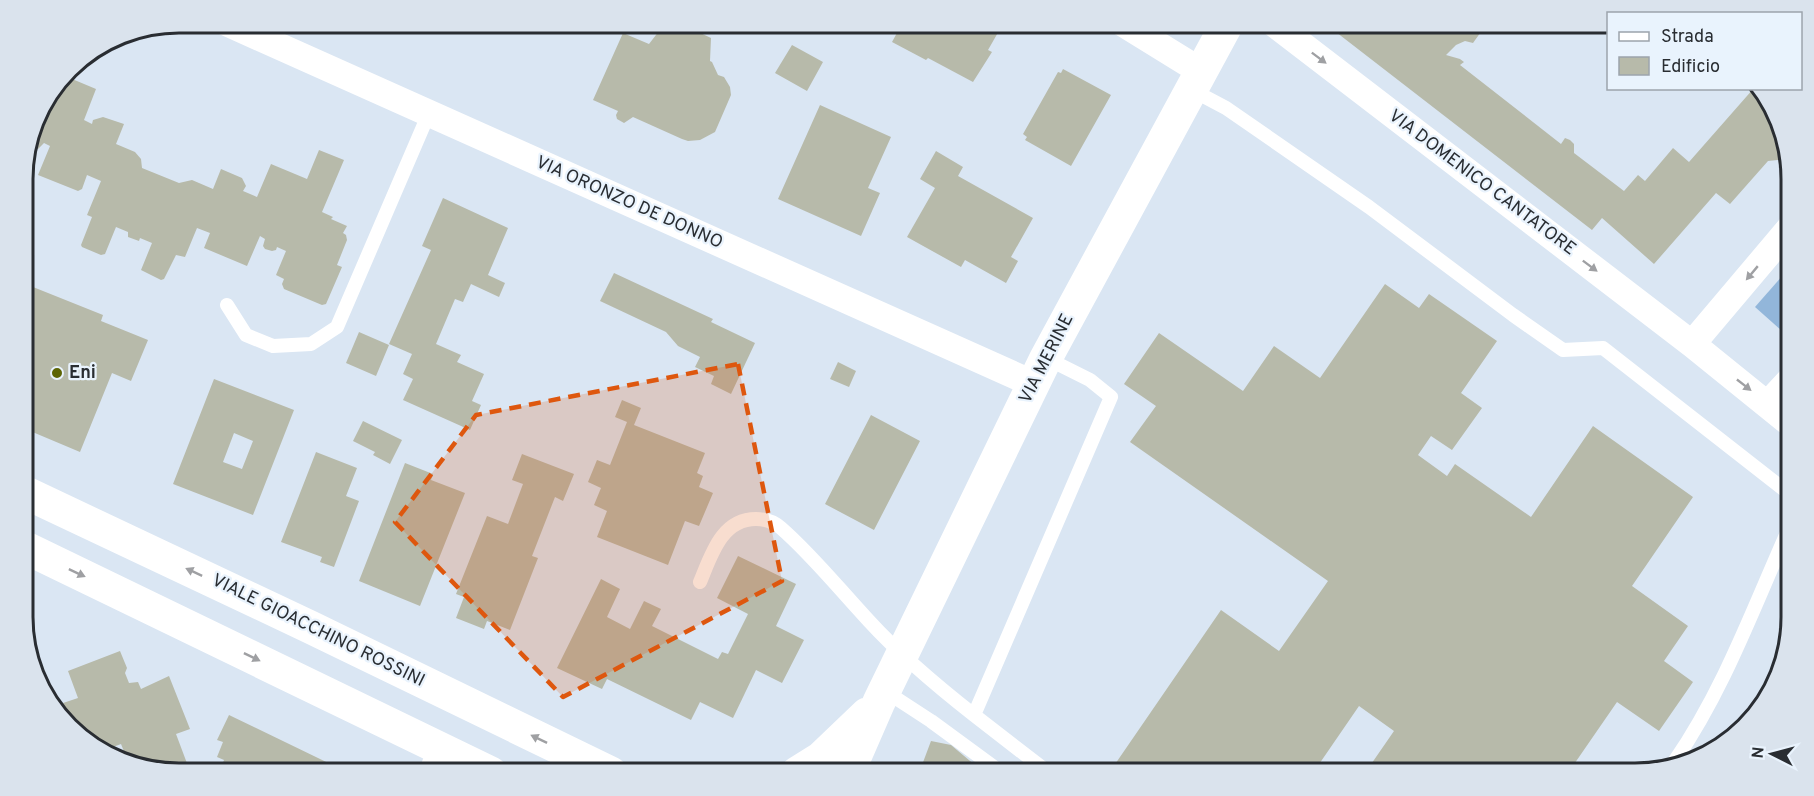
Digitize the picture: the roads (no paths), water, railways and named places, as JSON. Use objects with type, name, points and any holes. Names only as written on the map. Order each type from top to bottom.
[{"type":"main road","name":"VIA MERINE","points":[[852,763],[882,697],[1040,371],[1222,33]]},
{"type":"main road","name":"VIALE GIOACCHINO ROSSINI","points":[[33,496],[590,763]]},
{"type":"main road","points":[[33,551],[228,645],[437,762]]},
{"type":"main road","name":"VIA MERINE","points":[[813,763],[821,758],[882,697]]},
{"type":"street","name":"VIA ORONZO DE DONNO","points":[[250,33],[429,113],[1040,371]]},
{"type":"street","points":[[1135,33],[1197,81]]},
{"type":"street","name":"VIA DOMENICO CANTATORE","points":[[1286,33],[1692,344],[1781,415]]},
{"type":"street","points":[[1692,344],[1781,239]]},
{"type":"street","points":[[1768,404],[1781,390]]},
{"type":"lane","points":[[1197,81],[1226,108],[1369,207],[1563,350],[1603,348],[1781,487]]},
{"type":"lane","points":[[227,305],[246,335],[273,346],[311,344],[337,327],[429,113]]},
{"type":"lane","points":[[975,715],[1110,397],[1090,380],[1040,371]]},
{"type":"lane","points":[[700,582],[717,542],[726,531],[741,522],[756,519],[771,521],[808,555],[903,655],[1036,763]]},
{"type":"lane","points":[[1678,756],[1697,729],[1718,689],[1781,546]]},
{"type":"lane","points":[[882,697],[986,763]]},
{"type":"place","name":"Eni","points":[[57,373]]}]
